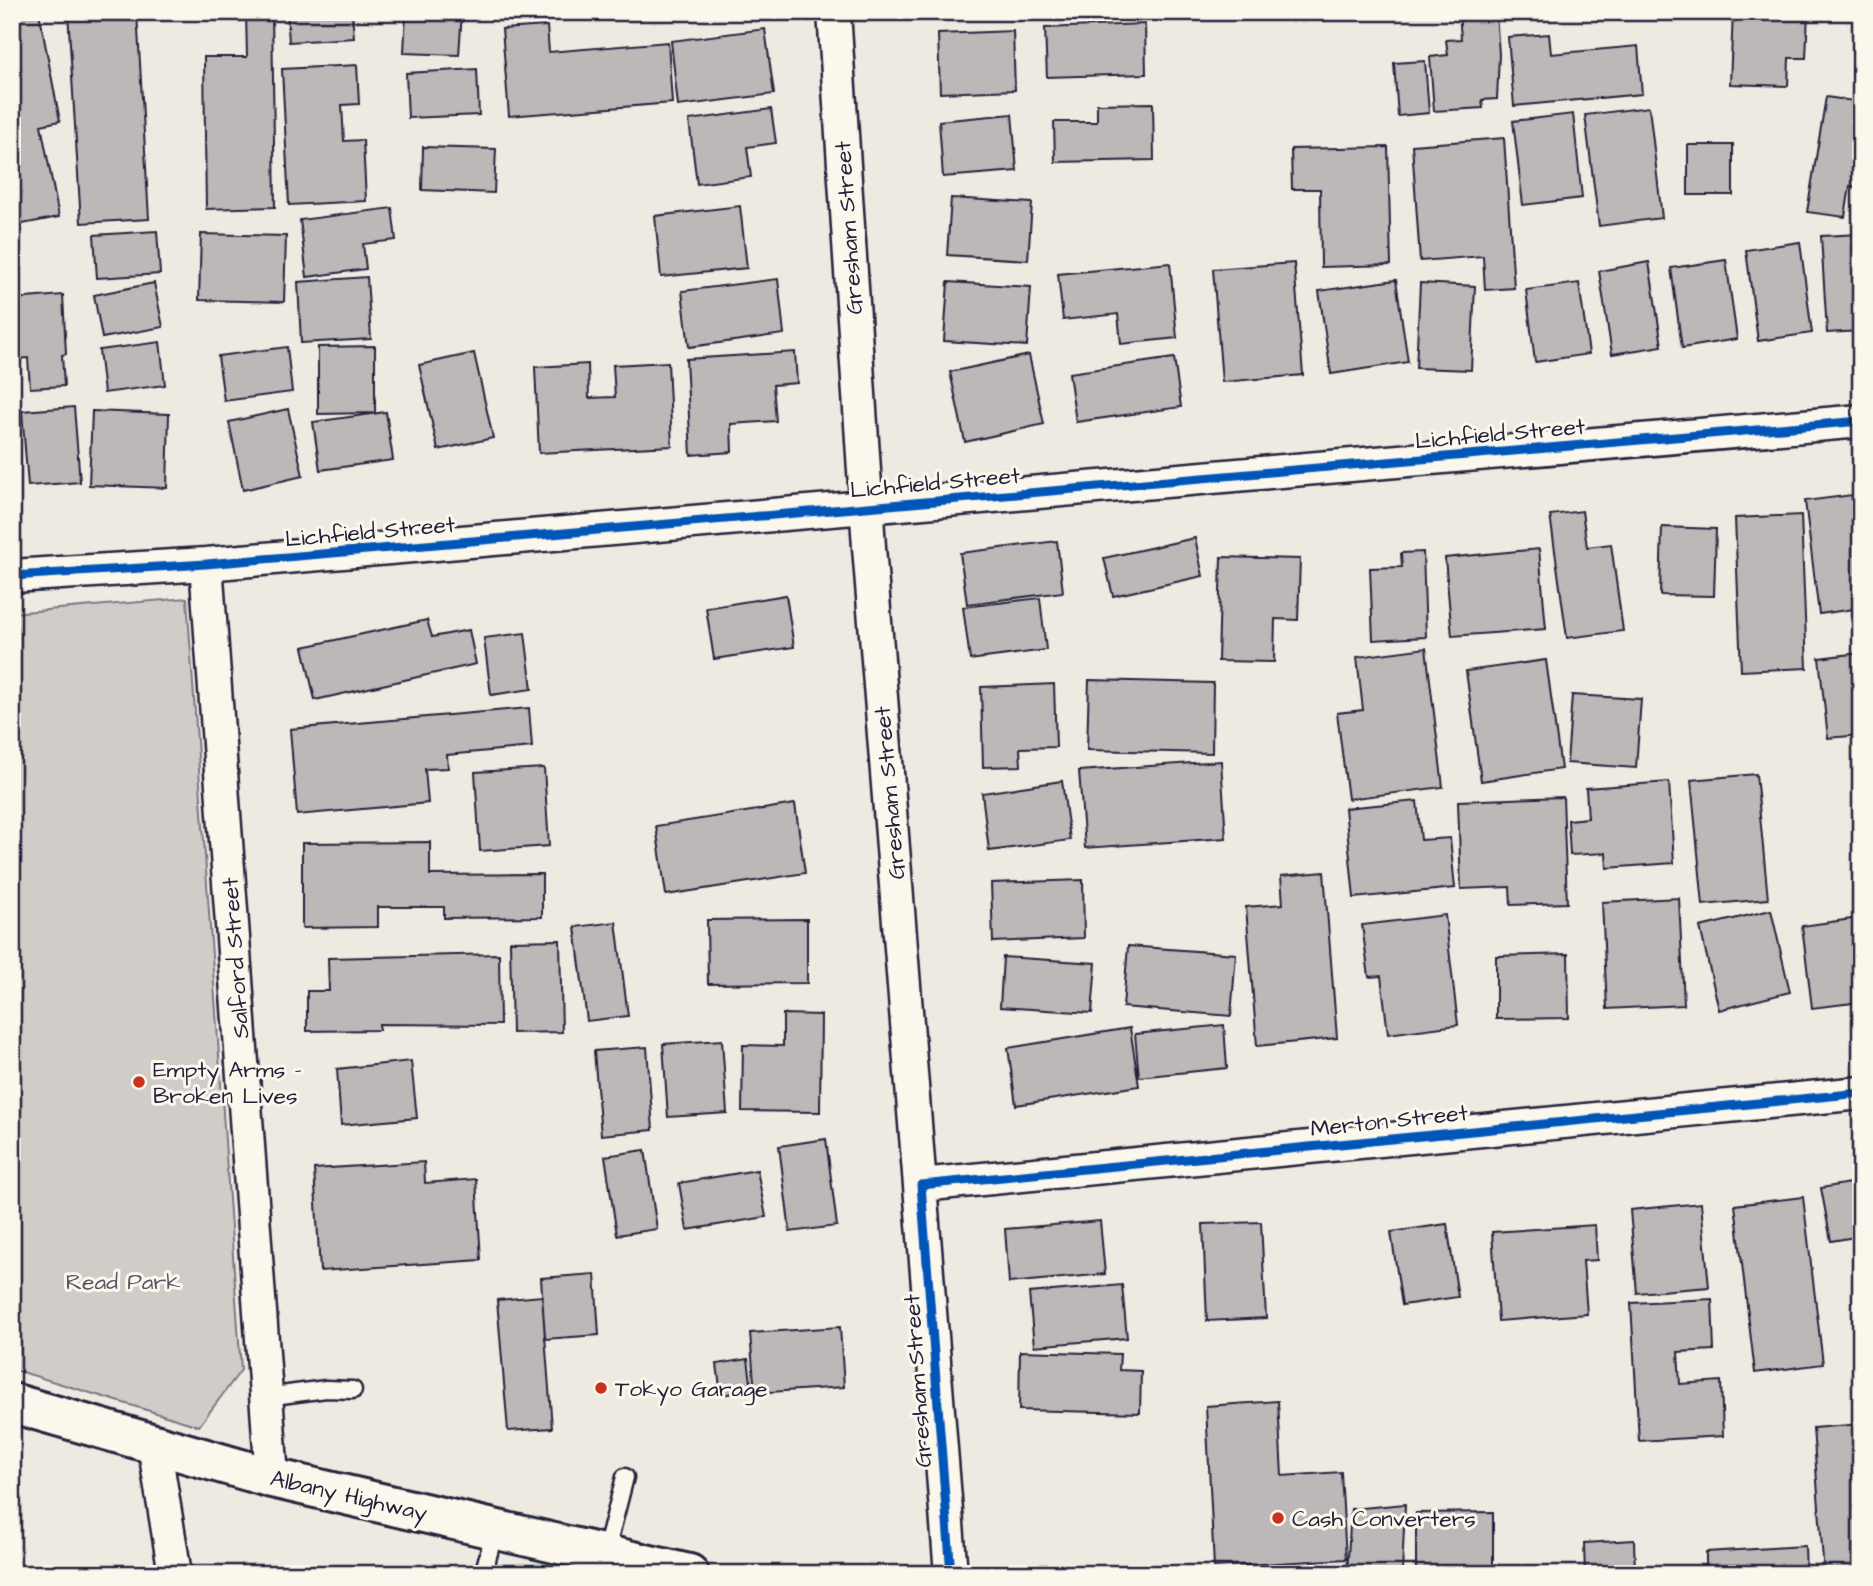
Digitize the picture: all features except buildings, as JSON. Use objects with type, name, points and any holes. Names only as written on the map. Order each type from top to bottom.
[{"type":"main road","name":"Albany Highway","points":[[12,1404],[272,1478],[690,1574]]},
{"type":"street","name":"Gresham Street","points":[[834,12],[866,507],[951,1574]]},
{"type":"street","name":"Lichfield Street","points":[[12,576],[206,564],[1861,421]]},
{"type":"street","name":"Salford Street","points":[[206,564],[272,1478]]},
{"type":"street","name":"Merton Street","points":[[921,1185],[1861,1093]]},
{"type":"street","points":[[154,1444],[176,1574]]},
{"type":"lane","points":[[266,1397],[326,1389],[354,1390]]},
{"type":"lane","points":[[605,1555],[625,1477]]},
{"type":"lane","points":[[484,1571],[495,1530]]},
{"type":"green space","name":"Read Park","points":[[187,598],[241,1370],[199,1426],[12,1369],[12,613]]},
{"type":"cycle path","points":[[12,576],[206,564],[1861,421]]},
{"type":"cycle path","points":[[951,1574],[921,1185],[1861,1093]]},
{"type":"place","name":"Empty Arms - Broken Lives","points":[[139,1082]]},
{"type":"place","name":"Tokyo Garage","points":[[601,1388]]},
{"type":"place","name":"Cash Converters","points":[[1278,1518]]}]
